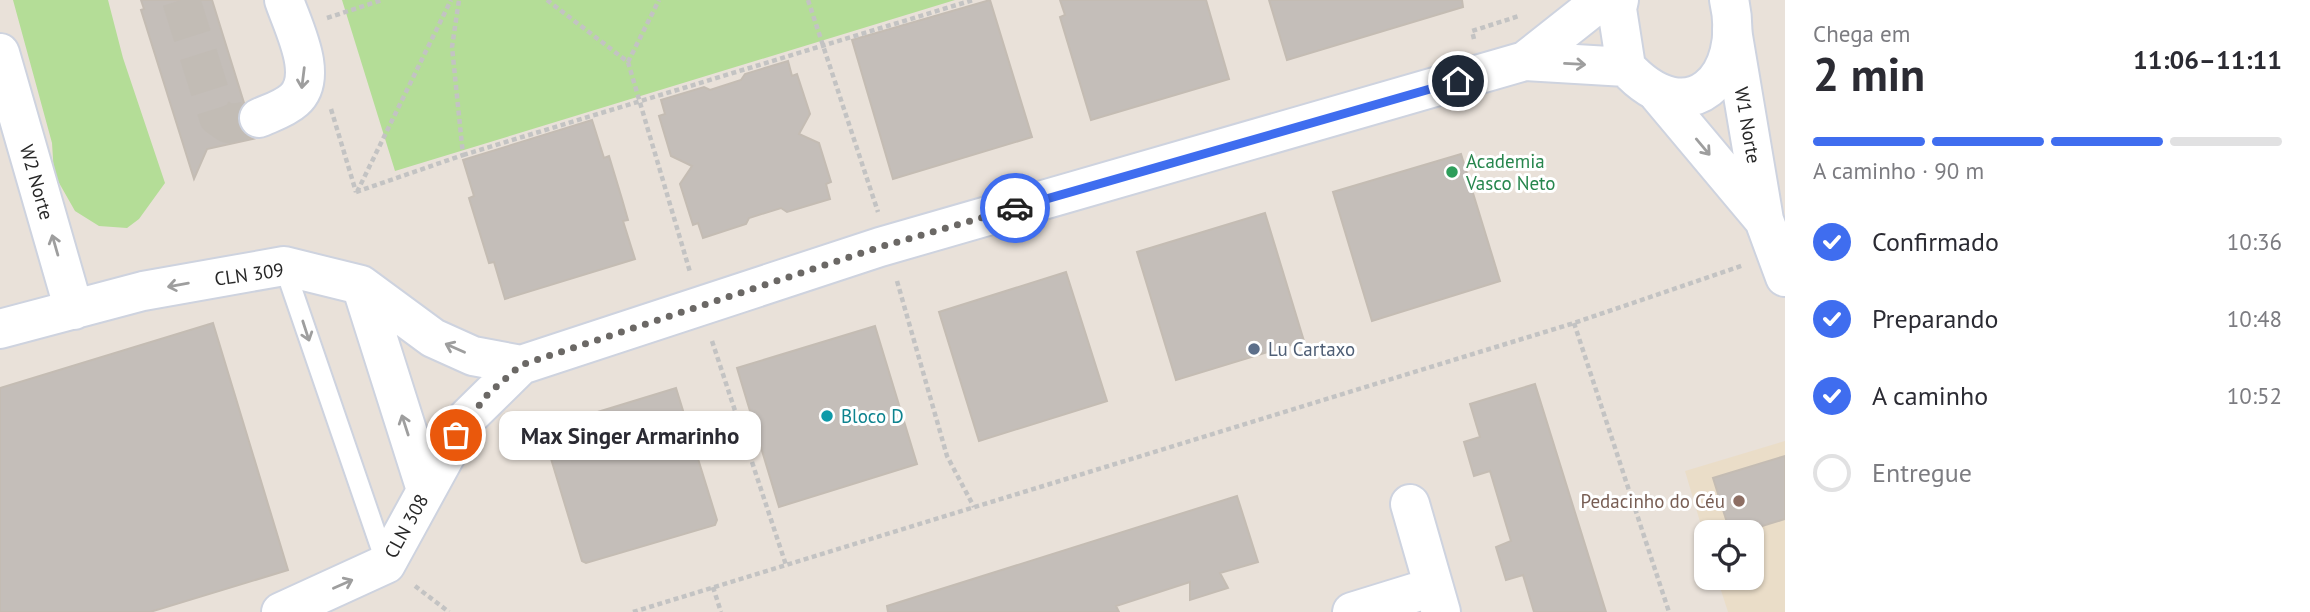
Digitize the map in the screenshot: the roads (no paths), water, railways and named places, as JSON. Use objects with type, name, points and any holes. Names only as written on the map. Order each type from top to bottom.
[{"type":"street","points":[[1525,61],[1602,0]]},
{"type":"street","points":[[521,365],[889,244],[1525,61],[1626,67],[1617,9],[1619,0]]},
{"type":"street","points":[[259,118],[294,100],[304,85],[305,69],[289,15]]},
{"type":"street","points":[[1659,94],[1695,96],[1710,88],[1724,69],[1730,15]]},
{"type":"street","name":"W1 Norte","points":[[1730,15],[1776,250]]},
{"type":"street","name":"W2 Norte","points":[[0,53],[74,310]]},
{"type":"street","name":"W1 Norte","points":[[1626,67],[1659,94],[1776,250]]},
{"type":"street","name":"CLN 309","points":[[0,329],[143,291],[284,266],[361,285],[433,338],[473,355],[521,365]]},
{"type":"street","points":[[361,285],[426,490]]},
{"type":"street","name":"CLN 308","points":[[281,612],[386,564],[465,420],[521,365]]},
{"type":"street","points":[[1352,612],[1437,599],[1410,504]]},
{"type":"lane","points":[[284,266],[357,486],[386,564]]},
{"type":"tunnel","points":[[181,0],[218,117],[228,124],[259,118]]},
{"type":"place","name":"Academia Vasco Neto","points":[[1452,172]]},
{"type":"place","name":"Lu Cartaxo","points":[[1254,349]]},
{"type":"place","name":"Bloco D","points":[[827,416]]},
{"type":"place","name":"Max Singer Armarinho","points":[[456,435]]},
{"type":"place","name":"Pedacinho do Céu","points":[[1739,501]]}]
